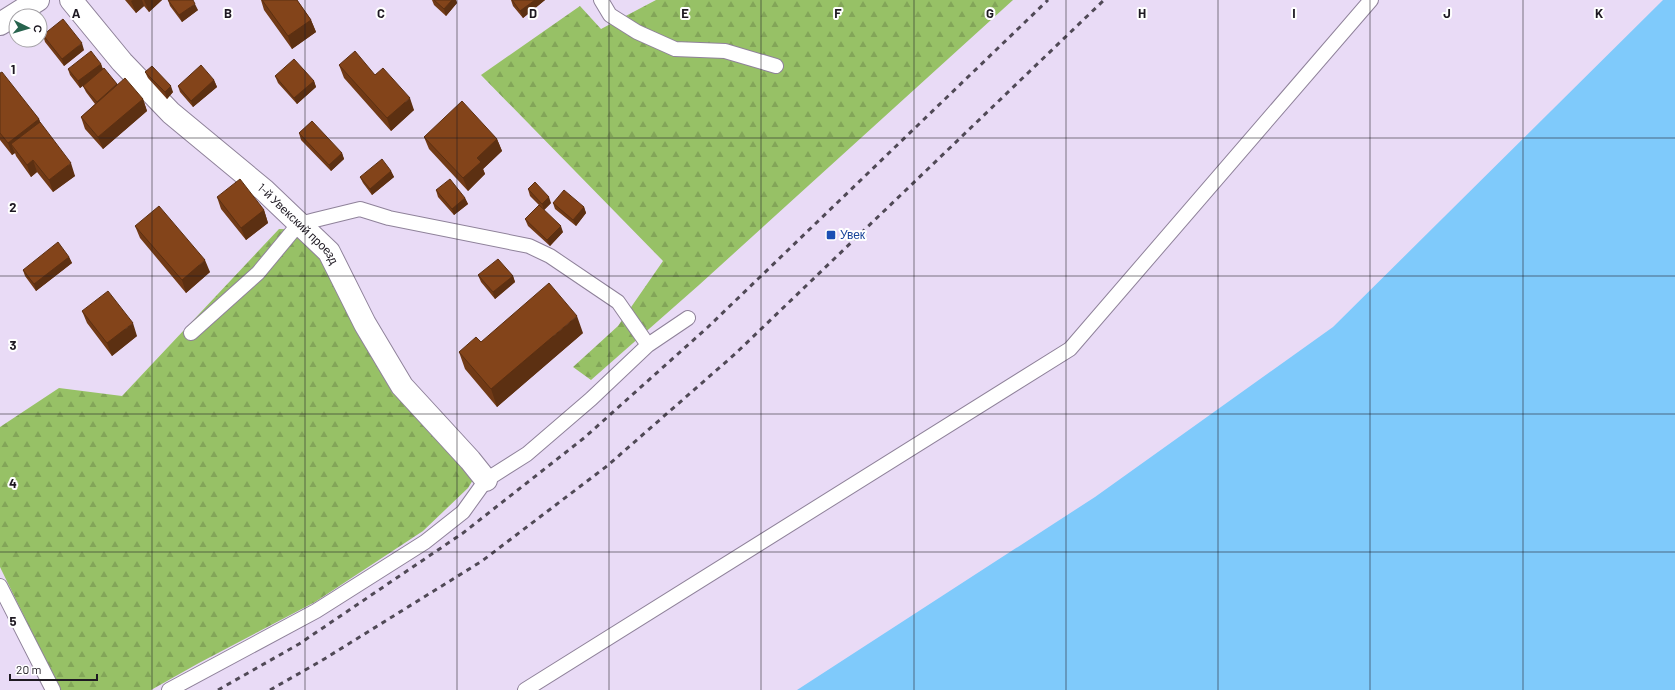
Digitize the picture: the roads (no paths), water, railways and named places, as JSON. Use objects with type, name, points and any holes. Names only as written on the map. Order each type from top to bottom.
[{"type":"street","points":[[0,24],[38,0]]},
{"type":"street","name":"1-й Увекский проезд","points":[[71,0],[122,62],[171,113],[264,190],[329,252],[366,324],[402,386],[470,460],[486,480]]},
{"type":"lane","points":[[601,0],[610,15],[636,32],[675,49],[725,51],[776,66]]},
{"type":"lane","points":[[525,690],[1070,349],[1371,0]]},
{"type":"lane","points":[[191,333],[258,273],[300,224],[360,209],[389,218],[529,246],[550,256],[618,302],[648,344]]},
{"type":"lane","points":[[168,690],[316,611],[425,542],[463,512],[486,480],[527,454],[591,399],[648,344],[688,318]]},
{"type":"lane","points":[[0,586],[53,690]]},
{"type":"water","points":[[1663,0],[1675,0],[1675,690],[797,690],[1095,497],[1333,327]]},
{"type":"railway","points":[[218,690],[299,644],[463,533],[584,438],[708,327],[1048,0]]},
{"type":"railway","points":[[270,690],[321,661],[482,561],[607,466],[735,354],[1104,0]]},
{"type":"place","name":"Увек","points":[[831,235]]}]
